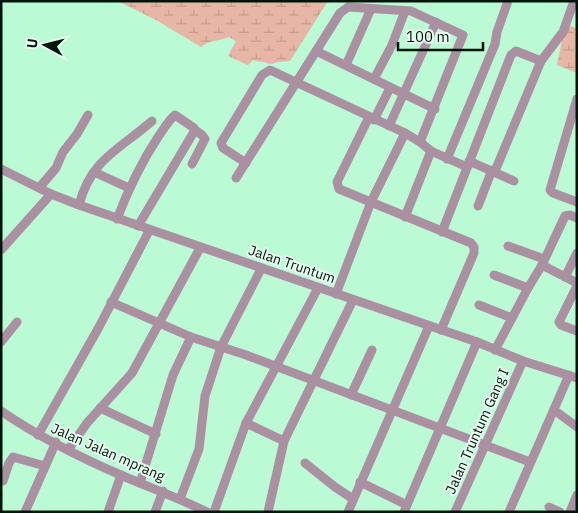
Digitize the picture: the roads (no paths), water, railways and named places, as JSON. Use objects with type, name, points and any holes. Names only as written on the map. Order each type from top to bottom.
[{"type":"street","points":[[447,159],[495,44],[506,2]]},
{"type":"street","points":[[478,206],[541,61],[563,32],[575,4]]},
{"type":"street","points":[[236,178],[343,10],[352,6],[371,9],[405,10],[436,22],[464,36],[420,142]]},
{"type":"street","points":[[346,65],[371,9]]},
{"type":"street","points":[[374,79],[392,45],[405,10]]},
{"type":"street","points":[[388,126],[404,95],[436,22]]},
{"type":"street","points":[[316,51],[435,109]]},
{"type":"street","points":[[442,232],[513,53],[516,51],[541,61]]},
{"type":"street","points":[[246,164],[221,146],[221,141],[262,75],[268,70],[405,134],[447,159],[493,171],[514,181]]},
{"type":"street","points":[[390,88],[371,118],[337,185],[340,190],[471,243],[470,259],[440,329]]},
{"type":"street","points":[[496,350],[543,262],[562,220],[576,200],[553,193],[550,190],[573,130],[577,99]]},
{"type":"street","points":[[39,188],[56,168],[63,152],[77,134],[88,115]]},
{"type":"street","points":[[117,219],[129,188],[148,152],[174,116],[194,128],[205,140],[192,164]]},
{"type":"street","points":[[79,205],[85,186],[105,158],[152,121]]},
{"type":"street","points":[[138,226],[195,130]]},
{"type":"street","points":[[336,294],[371,202],[405,134]]},
{"type":"street","points":[[405,217],[431,151]]},
{"type":"street","name":"Jalan Truntum","points":[[1,169],[51,194],[117,219],[478,342],[523,361],[573,376]]},
{"type":"street","points":[[94,172],[129,188]]},
{"type":"street","points":[[1,250],[51,194]]},
{"type":"street","points":[[567,214],[577,218]]},
{"type":"street","points":[[38,435],[99,327],[149,230]]},
{"type":"street","points":[[508,246],[543,262],[577,285],[559,322],[561,325],[577,331]]},
{"type":"street","points":[[68,450],[87,423],[132,373],[200,248]]},
{"type":"street","points":[[564,277],[577,253]]},
{"type":"street","points":[[180,498],[199,449],[205,396],[220,347],[261,268]]},
{"type":"street","points":[[494,275],[528,288]]},
{"type":"street","points":[[214,512],[246,423],[318,288]]},
{"type":"street","points":[[268,512],[284,442],[354,300]]},
{"type":"street","points":[[111,302],[191,337],[530,462]]},
{"type":"street","points":[[479,305],[512,318]]},
{"type":"street","points":[[1,342],[17,322]]},
{"type":"street","points":[[348,512],[429,326]]},
{"type":"street","points":[[140,483],[172,375],[191,337]]},
{"type":"street","points":[[360,482],[405,508],[478,342]]},
{"type":"street","points":[[351,395],[372,350]]},
{"type":"street","name":"Jalan Truntum Gang I","points":[[455,512],[523,361]]},
{"type":"street","points":[[509,512],[554,410],[573,376]]},
{"type":"street","points":[[100,408],[156,434]]},
{"type":"street","points":[[554,410],[577,426]]},
{"type":"street","name":"Jalan Jalan mprang","points":[[1,411],[38,435],[56,442],[68,450],[121,475],[180,498],[207,512]]},
{"type":"street","points":[[246,423],[284,442]]},
{"type":"street","points":[[25,512],[56,442]]},
{"type":"street","points":[[3,481],[13,457],[45,466]]},
{"type":"street","points":[[305,462],[335,487],[354,499]]},
{"type":"street","points":[[108,512],[121,475]]},
{"type":"street","points":[[155,512],[163,491]]},
{"type":"street","points":[[570,512],[577,495]]},
{"type":"street","points":[[549,507],[560,512]]}]
